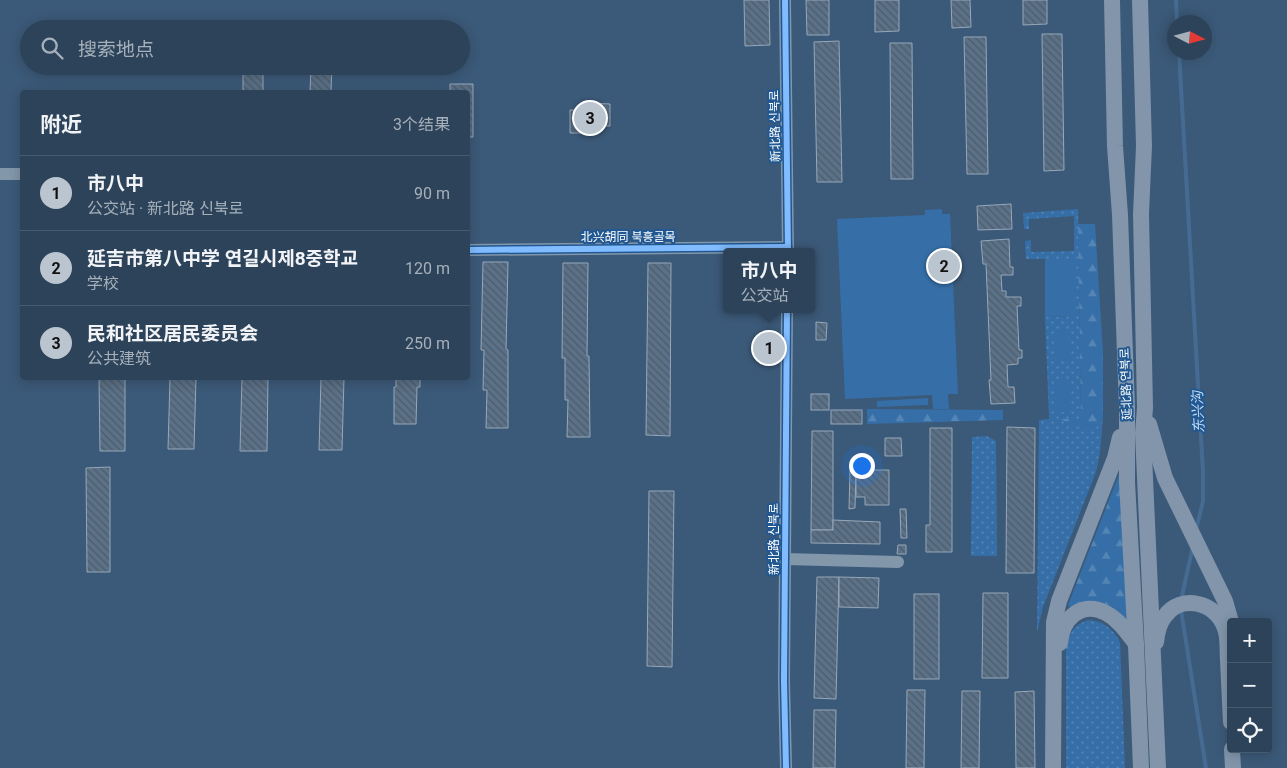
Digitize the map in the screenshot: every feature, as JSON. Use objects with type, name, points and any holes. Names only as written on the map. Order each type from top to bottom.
[{"type":"main road","name":"延北路 연북로","points":[[1112,0],[1115,146],[1120,215],[1127,408],[1127,482],[1140,764]]},
{"type":"main road","name":"延北路 연북로","points":[[1140,0],[1144,146],[1141,214],[1145,408],[1143,433],[1158,764]]},
{"type":"main road","points":[[1054,768],[1054,622],[1059,601],[1116,458],[1127,408]]},
{"type":"main road","points":[[1145,408],[1161,467],[1225,601],[1230,618]]},
{"type":"main road","points":[[1153,672],[1157,635],[1165,616],[1172,609],[1184,604],[1208,606],[1220,617],[1227,632],[1230,708]]},
{"type":"main road","points":[[1059,768],[1061,636],[1064,625],[1076,613],[1085,610],[1097,610],[1114,618],[1124,627],[1136,645]]},
{"type":"main road","points":[[1232,753],[1233,768]]},
{"type":"main road","points":[[1237,753],[1238,768]]},
{"type":"street","name":"新北路 신북로","points":[[785,0],[788,248]]},
{"type":"street","points":[[0,174],[20,174]]},
{"type":"street","name":"北兴胡同 북흥골목","points":[[470,250],[723,249]]},
{"type":"street","name":"新北路 신북로","points":[[786,768],[784,681],[788,313]]},
{"type":"street","points":[[786,559],[898,562]]},
{"type":"green space","points":[[942,209],[942,214],[950,214],[958,394],[948,394],[949,409],[933,409],[932,395],[845,399],[837,219],[925,215],[925,210]]},
{"type":"green space","points":[[1078,209],[1081,419],[1063,419],[1099,426],[1103,416],[1100,452],[1096,472],[1043,607],[1037,633],[1039,420],[1049,419],[1045,317],[1074,316],[1074,259],[1026,259],[1025,241],[1031,240],[1031,252],[1074,251],[1074,216],[1029,219],[1029,229],[1024,229],[1023,213]]},
{"type":"green space","points":[[1078,224],[1095,224],[1103,353],[1103,416],[1099,426],[1089,429],[1075,426],[1061,419],[1081,419]]},
{"type":"green space","points":[[1045,259],[1074,259],[1074,316],[1045,317]]},
{"type":"green space","points":[[1054,330],[1068,330],[1069,361],[1054,361]]},
{"type":"green space","points":[[1054,381],[1069,381],[1069,412],[1054,412]]},
{"type":"green space","points":[[928,398],[928,405],[877,407],[877,401]]},
{"type":"green space","points":[[867,409],[1003,410],[1003,420],[867,424]]},
{"type":"green space","points":[[987,436],[996,441],[997,556],[971,556],[972,437]]},
{"type":"green space","points":[[1120,472],[1127,621],[1120,613],[1108,605],[1095,604],[1071,609],[1068,605]]},
{"type":"green space","points":[[1088,620],[1107,626],[1120,642],[1125,768],[1066,768],[1066,645],[1073,630],[1079,624]]},
{"type":"building","points":[[744,0],[769,0],[770,45],[745,46]]},
{"type":"building","points":[[806,0],[829,0],[829,35],[807,35]]},
{"type":"building","points":[[875,0],[899,0],[899,31],[875,32]]},
{"type":"building","points":[[951,0],[970,0],[971,27],[952,28]]},
{"type":"building","points":[[1023,0],[1047,0],[1047,24],[1023,25]]},
{"type":"building","points":[[1042,34],[1062,34],[1064,170],[1044,171]]},
{"type":"building","points":[[964,37],[986,37],[988,174],[967,174]]},
{"type":"building","points":[[839,41],[842,182],[817,182],[814,42]]},
{"type":"building","points":[[890,43],[912,43],[913,179],[891,179]]},
{"type":"building","points":[[243,75],[263,75],[263,90],[243,90]]},
{"type":"building","points":[[311,75],[332,75],[331,90],[310,90]]},
{"type":"building","points":[[450,84],[473,84],[473,137],[470,137],[470,90],[450,90]]},
{"type":"building","points":[[587,103],[610,104],[610,126],[596,126],[596,133],[570,133],[570,110],[587,110]]},
{"type":"building","points":[[1011,204],[1012,229],[978,230],[977,206]]},
{"type":"building","points":[[1009,239],[1010,267],[1013,267],[1013,275],[1001,275],[1002,291],[1006,291],[1006,297],[1021,297],[1021,306],[1017,306],[1019,350],[1022,350],[1022,358],[1018,358],[1018,364],[1007,365],[1008,387],[1014,387],[1015,403],[991,404],[986,264],[983,264],[981,241]]},
{"type":"building","points":[[483,262],[508,262],[506,349],[508,350],[508,428],[486,428],[487,390],[483,390],[484,350],[481,350]]},
{"type":"building","points":[[563,263],[588,263],[587,356],[589,356],[590,437],[567,437],[568,400],[565,400],[565,358],[562,358]]},
{"type":"building","points":[[648,263],[671,263],[670,436],[646,435]]},
{"type":"building","points":[[816,322],[827,323],[826,340],[816,340]]},
{"type":"building","points":[[99,380],[125,380],[125,451],[100,451]]},
{"type":"building","points":[[170,380],[196,380],[194,449],[168,449]]},
{"type":"building","points":[[242,380],[268,380],[267,451],[240,451]]},
{"type":"building","points":[[321,380],[344,380],[342,450],[319,450]]},
{"type":"building","points":[[396,380],[420,380],[420,387],[417,387],[416,424],[394,424],[394,387],[396,387]]},
{"type":"building","points":[[811,394],[829,394],[829,410],[811,410]]},
{"type":"building","points":[[831,410],[862,410],[862,424],[831,424]]},
{"type":"building","points":[[1007,427],[1035,428],[1034,573],[1006,573]]},
{"type":"building","points":[[930,428],[952,428],[952,552],[926,552],[926,525],[930,525]]},
{"type":"building","points":[[812,431],[833,431],[833,530],[811,530]]},
{"type":"building","points":[[885,438],[901,438],[902,456],[885,456]]},
{"type":"building","points":[[110,467],[110,572],[87,572],[86,468]]},
{"type":"building","points":[[850,470],[856,470],[855,508],[849,509]]},
{"type":"building","points":[[856,470],[889,470],[889,505],[865,505],[865,497],[856,497]]},
{"type":"building","points":[[649,491],[674,491],[672,667],[647,666]]},
{"type":"building","points":[[900,509],[906,509],[907,538],[901,538]]},
{"type":"building","points":[[833,520],[880,522],[880,544],[811,543],[811,530],[833,530]]},
{"type":"building","points":[[898,545],[906,545],[906,554],[897,554]]},
{"type":"building","points":[[817,577],[839,577],[836,699],[814,698]]},
{"type":"building","points":[[839,577],[879,578],[878,608],[839,607]]},
{"type":"building","points":[[983,593],[1008,593],[1008,678],[982,678]]},
{"type":"building","points":[[914,594],[939,594],[939,679],[914,679]]},
{"type":"building","points":[[907,690],[925,690],[924,768],[906,768]]},
{"type":"building","points":[[962,691],[980,691],[979,768],[961,768]]},
{"type":"building","points":[[1034,691],[1035,768],[1016,768],[1015,692]]},
{"type":"building","points":[[814,710],[836,710],[835,768],[813,768]]},
{"type":"waterway","name":"东兴沟","points":[[1176,0],[1177,15]]},
{"type":"waterway","name":"东兴沟","points":[[1179,60],[1203,472],[1203,501],[1196,530]]},
{"type":"waterway","name":"东兴沟","points":[[1181,600],[1193,546]]},
{"type":"waterway","name":"东兴沟","points":[[1181,610],[1206,768]]},
{"type":"cycle path","points":[[785,0],[788,248]]},
{"type":"cycle path","points":[[470,250],[788,247]]},
{"type":"cycle path","points":[[786,768],[784,681],[787,313]]},
{"type":"place","name":"民和社区居民委员会","points":[[590,118]]},
{"type":"place","name":"延吉市第八中学 연길시제8중학교","points":[[944,266]]},
{"type":"place","name":"市八中","points":[[769,348]]}]
